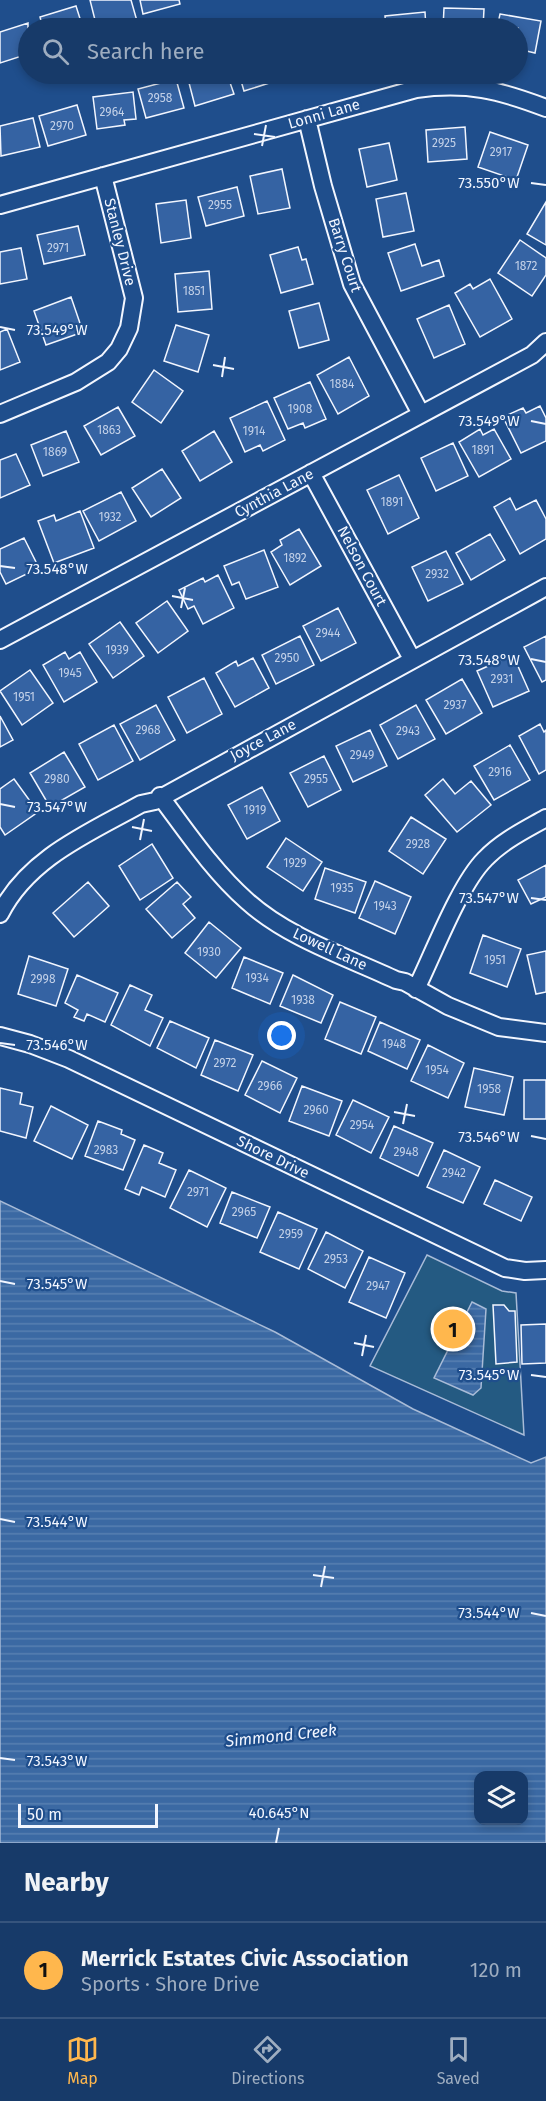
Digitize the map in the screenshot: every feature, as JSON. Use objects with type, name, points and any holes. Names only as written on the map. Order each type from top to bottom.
[{"type":"street","name":"Lonni Lane","points":[[0,205],[417,89],[472,86],[502,92],[546,108]]},
{"type":"street","name":"Barry Court","points":[[307,119],[352,284],[421,414]]},
{"type":"street","name":"Stanley Drive","points":[[0,414],[76,382],[108,362],[119,349],[129,328],[134,298],[103,176]]},
{"type":"street","name":"Cynthia Lane","points":[[0,640],[532,355],[546,342]]},
{"type":"street","name":"Nelson Court","points":[[311,473],[412,659]]},
{"type":"street","name":"Joyce Lane","points":[[0,914],[21,883],[37,866],[62,847],[546,587]]},
{"type":"street","name":"Lowell Lane","points":[[160,796],[219,873],[248,903],[291,931],[499,1027],[546,1033]]},
{"type":"street","points":[[416,989],[470,878],[480,865],[517,834],[546,818]]},
{"type":"street","name":"Shore Drive","points":[[0,1036],[30,1044],[69,1059],[505,1268],[525,1271],[546,1270]]},
{"type":"shaded area","points":[[427,1255],[502,1291],[516,1293],[524,1435],[370,1366]]},
{"type":"water","name":"Simmond Creek","points":[[0,1201],[275,1332],[413,1409],[531,1463],[546,1457],[546,1843],[0,1843]]},
{"type":"water","points":[[472,1302],[486,1309],[481,1388],[473,1395],[434,1378]]},
{"type":"building","points":[[90,0],[131,0],[136,18],[94,18]]},
{"type":"building","points":[[140,0],[179,0],[180,4],[143,14]]},
{"type":"building","points":[[76,6],[80,18],[40,18]]},
{"type":"building","points":[[444,8],[484,9],[484,18],[444,18]]},
{"type":"building","points":[[425,12],[425,18],[385,18],[385,16]]},
{"type":"building","points":[[500,14],[523,18],[499,18]]},
{"type":"building","points":[[528,19],[541,21],[535,53],[528,51]]},
{"type":"building","points":[[18,26],[18,57],[0,63],[0,32]]},
{"type":"building","points":[[157,84],[177,84],[184,108],[146,118],[138,89]]},
{"type":"building","points":[[189,84],[230,84],[234,94],[195,106]]},
{"type":"building","points":[[242,84],[266,84],[244,91]]},
{"type":"building","points":[[133,92],[136,119],[124,120],[125,125],[97,129],[93,97]]},
{"type":"building","points":[[77,105],[86,135],[48,146],[39,116]]},
{"type":"building","points":[[33,118],[40,147],[1,156],[0,126]]},
{"type":"building","points":[[465,127],[467,159],[428,162],[426,130]]},
{"type":"building","points":[[490,132],[528,145],[516,180],[478,167]]},
{"type":"building","points":[[389,143],[397,180],[367,187],[359,149]]},
{"type":"building","points":[[282,169],[290,208],[258,214],[250,176]]},
{"type":"building","points":[[237,187],[244,216],[206,226],[198,197]]},
{"type":"building","points":[[406,193],[414,231],[383,237],[376,199]]},
{"type":"building","points":[[186,200],[191,238],[161,243],[156,204]]},
{"type":"building","points":[[546,202],[546,245],[527,234]]},
{"type":"building","points":[[78,226],[85,255],[44,264],[37,235]]},
{"type":"building","points":[[520,240],[546,258],[546,275],[532,296],[498,273]]},
{"type":"building","points":[[415,244],[422,266],[439,260],[444,276],[401,291],[388,253]]},
{"type":"building","points":[[298,247],[302,260],[306,259],[313,284],[281,293],[270,255]]},
{"type":"building","points":[[21,248],[27,279],[0,284],[0,252]]},
{"type":"building","points":[[209,271],[212,309],[178,312],[175,274]]},
{"type":"building","points":[[490,279],[512,319],[480,337],[455,293],[470,284],[473,289]]},
{"type":"building","points":[[71,297],[83,332],[46,345],[34,311]]},
{"type":"building","points":[[319,303],[329,340],[299,348],[289,311]]},
{"type":"building","points":[[449,305],[465,344],[434,358],[417,319]]},
{"type":"building","points":[[176,325],[209,335],[198,372],[164,361]]},
{"type":"building","points":[[7,329],[20,362],[0,370],[0,332]]},
{"type":"building","points":[[349,357],[369,396],[338,414],[317,375]]},
{"type":"building","points":[[154,370],[183,391],[161,423],[132,402]]},
{"type":"building","points":[[310,382],[326,419],[305,428],[303,423],[288,429],[274,398]]},
{"type":"building","points":[[267,401],[285,440],[263,451],[260,445],[245,452],[230,418]]},
{"type":"building","points":[[540,406],[546,418],[546,441],[521,453],[503,417],[523,408],[526,413]]},
{"type":"building","points":[[118,407],[135,436],[101,455],[84,426]]},
{"type":"building","points":[[480,429],[483,435],[494,429],[511,459],[479,477],[459,442]]},
{"type":"building","points":[[66,431],[79,462],[43,476],[31,445]]},
{"type":"building","points":[[214,431],[232,462],[200,481],[182,451]]},
{"type":"building","points":[[453,443],[468,476],[436,491],[421,458]]},
{"type":"building","points":[[16,454],[30,485],[0,498],[0,460]]},
{"type":"building","points":[[162,469],[181,498],[151,517],[132,488]]},
{"type":"building","points":[[399,475],[419,518],[388,534],[367,490]]},
{"type":"building","points":[[121,492],[136,521],[99,541],[83,511]]},
{"type":"building","points":[[510,498],[516,510],[536,500],[546,519],[546,539],[520,554],[494,507]]},
{"type":"building","points":[[80,511],[94,548],[54,563],[38,521],[54,515],[56,521]]},
{"type":"building","points":[[299,529],[321,566],[290,585],[271,552],[282,545],[280,540]]},
{"type":"building","points":[[490,534],[505,560],[471,580],[456,553]]},
{"type":"building","points":[[24,538],[39,568],[6,584],[0,572],[0,549]]},
{"type":"building","points":[[264,550],[278,587],[246,599],[239,582],[232,585],[224,566]]},
{"type":"building","points":[[446,551],[463,584],[428,601],[412,567]]},
{"type":"building","points":[[218,575],[234,608],[203,624],[194,606],[188,609],[179,590],[203,578],[205,582]]},
{"type":"building","points":[[167,601],[188,631],[158,653],[136,623]]},
{"type":"building","points":[[338,608],[356,643],[321,661],[303,626]]},
{"type":"building","points":[[120,622],[144,656],[113,678],[89,644]]},
{"type":"building","points":[[300,636],[314,665],[276,684],[262,655]]},
{"type":"building","points":[[546,636],[546,680],[542,682],[524,647]]},
{"type":"building","points":[[65,652],[69,659],[80,652],[97,682],[64,702],[43,665]]},
{"type":"building","points":[[513,655],[529,691],[493,707],[477,671]]},
{"type":"building","points":[[253,658],[269,688],[235,707],[216,673],[236,661],[238,666]]},
{"type":"building","points":[[30,670],[53,703],[22,725],[0,691]]},
{"type":"building","points":[[204,678],[222,714],[187,733],[168,697]]},
{"type":"building","points":[[462,679],[482,713],[446,734],[426,700]]},
{"type":"building","points":[[156,705],[175,740],[140,760],[120,724]]},
{"type":"building","points":[[416,705],[435,739],[398,759],[380,725]]},
{"type":"building","points":[[0,716],[13,740],[0,747]]},
{"type":"building","points":[[540,724],[544,732],[546,730],[546,770],[539,774],[519,736]]},
{"type":"building","points":[[114,725],[133,761],[98,780],[79,744]]},
{"type":"building","points":[[370,730],[387,766],[353,782],[336,746]]},
{"type":"building","points":[[510,745],[530,780],[494,800],[474,766]]},
{"type":"building","points":[[64,752],[85,787],[50,807],[30,773]]},
{"type":"building","points":[[324,756],[341,790],[308,807],[290,773]]},
{"type":"building","points":[[14,779],[38,812],[5,835],[0,827],[0,789]]},
{"type":"building","points":[[443,779],[455,794],[471,781],[491,805],[457,832],[425,795]]},
{"type":"building","points":[[262,787],[280,821],[247,839],[228,805]]},
{"type":"building","points":[[411,817],[446,839],[423,874],[389,851]]},
{"type":"building","points":[[286,838],[322,862],[303,891],[267,867]]},
{"type":"building","points":[[152,844],[173,878],[140,900],[119,866]]},
{"type":"building","points":[[546,865],[546,897],[531,904],[518,880]]},
{"type":"building","points":[[325,868],[366,882],[355,913],[315,899]]},
{"type":"building","points":[[375,881],[411,897],[395,934],[359,918]]},
{"type":"building","points":[[88,882],[109,906],[74,937],[53,913]]},
{"type":"building","points":[[177,882],[191,897],[183,904],[195,918],[172,938],[146,909]]},
{"type":"building","points":[[209,922],[241,948],[216,978],[185,953]]},
{"type":"building","points":[[483,935],[521,949],[507,987],[470,973]]},
{"type":"building","points":[[546,951],[546,992],[536,994],[527,955]]},
{"type":"building","points":[[29,956],[68,969],[56,1006],[18,994]]},
{"type":"building","points":[[244,957],[283,973],[270,1004],[232,988]]},
{"type":"building","points":[[77,975],[118,993],[105,1022],[87,1014],[84,1021],[74,1017],[78,1010],[65,1003]]},
{"type":"building","points":[[293,975],[333,995],[321,1023],[280,1006]]},
{"type":"building","points":[[130,985],[152,995],[145,1010],[163,1018],[150,1046],[111,1025]]},
{"type":"building","points":[[340,1002],[376,1017],[361,1054],[325,1039]]},
{"type":"building","points":[[170,1021],[209,1038],[196,1068],[157,1048]]},
{"type":"building","points":[[380,1022],[420,1040],[407,1069],[368,1051]]},
{"type":"building","points":[[215,1040],[253,1055],[238,1091],[201,1075]]},
{"type":"building","points":[[428,1045],[464,1063],[448,1098],[411,1081]]},
{"type":"building","points":[[262,1061],[297,1078],[280,1113],[245,1095]]},
{"type":"building","points":[[474,1068],[513,1077],[504,1115],[465,1107]]},
{"type":"building","points":[[524,1080],[546,1080],[546,1119],[524,1119]]},
{"type":"building","points":[[302,1086],[342,1101],[329,1136],[289,1121]]},
{"type":"building","points":[[0,1088],[22,1093],[20,1104],[33,1107],[26,1138],[0,1131]]},
{"type":"building","points":[[353,1100],[389,1117],[371,1153],[336,1135]]},
{"type":"building","points":[[51,1106],[88,1125],[72,1159],[34,1141]]},
{"type":"building","points":[[98,1121],[122,1130],[121,1134],[135,1140],[123,1170],[85,1156]]},
{"type":"building","points":[[394,1126],[433,1143],[418,1176],[380,1158]]},
{"type":"building","points":[[144,1145],[163,1153],[159,1163],[176,1170],[165,1197],[142,1187],[139,1195],[125,1189]]},
{"type":"building","points":[[444,1150],[480,1167],[463,1203],[427,1187]]},
{"type":"building","points":[[189,1170],[226,1188],[207,1227],[170,1208]]},
{"type":"building","points":[[495,1180],[532,1197],[521,1221],[484,1204]]},
{"type":"building","points":[[232,1192],[270,1207],[257,1238],[220,1223]]},
{"type":"building","points":[[278,1212],[317,1229],[299,1269],[260,1252]]},
{"type":"building","points":[[326,1232],[363,1251],[345,1288],[308,1269]]},
{"type":"building","points":[[369,1257],[405,1273],[386,1318],[349,1302]]},
{"type":"building","points":[[493,1305],[504,1305],[509,1311],[515,1311],[517,1362],[496,1364]]},
{"type":"building","points":[[546,1324],[546,1363],[522,1364],[521,1325]]},
{"type":"place","name":"Merrick Estates Civic Association","points":[[453,1329]]}]
